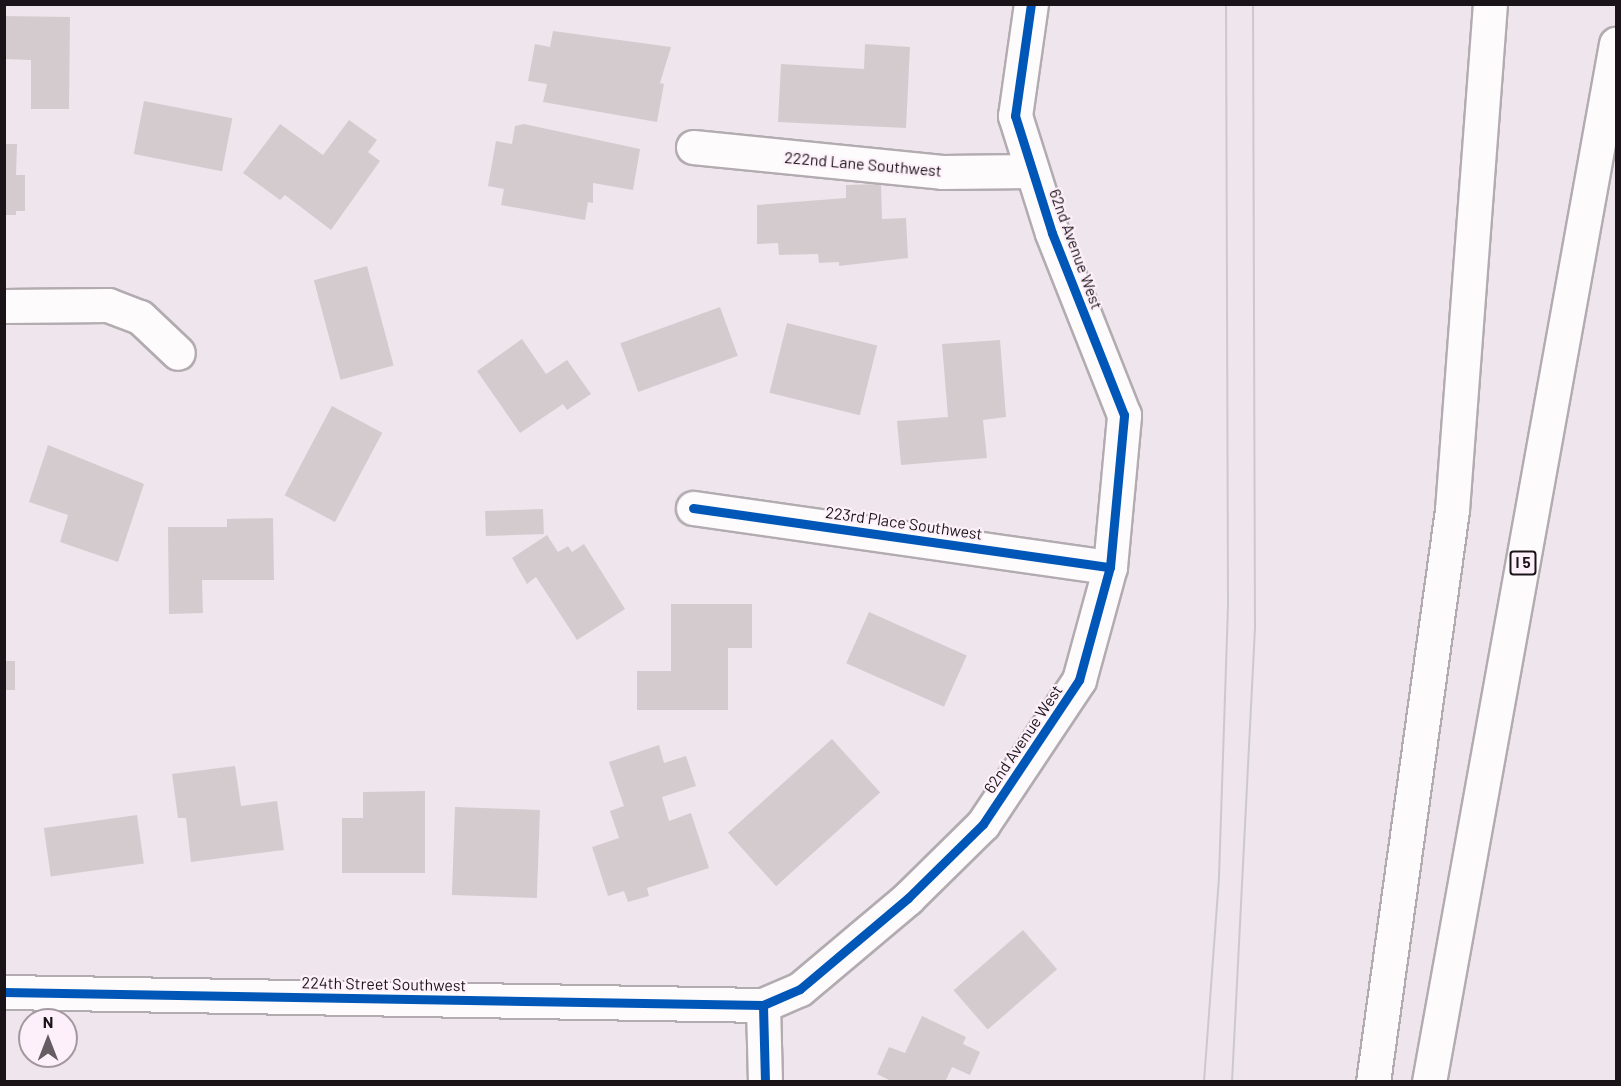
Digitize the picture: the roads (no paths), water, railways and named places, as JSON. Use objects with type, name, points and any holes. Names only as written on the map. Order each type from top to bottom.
[{"type":"main road","name":"62nd Avenue West","points":[[763,1005],[800,989],[908,898],[983,824],[1079,681],[1110,567],[1124,415],[1032,171],[1015,116],[1031,4]]},
{"type":"main road","points":[[1373,1082],[1452,510],[1490,4]]},
{"type":"main road","name":"I 5","points":[[1430,1082],[1617,44]]},
{"type":"main road","name":"222nd Lane Southwest","points":[[693,147],[942,172],[1032,171]]},
{"type":"main road","points":[[4,306],[108,305],[140,316],[178,353]]},
{"type":"main road","name":"223rd Place Southwest","points":[[693,508],[1110,567]]},
{"type":"main road","name":"224th Street Southwest","points":[[4,992],[763,1005]]},
{"type":"main road","points":[[763,1005],[765,1082]]},
{"type":"tram line","points":[[1204,1082],[1219,877],[1228,603],[1226,4]]},
{"type":"tram line","points":[[1232,1082],[1255,630],[1253,4]]}]
